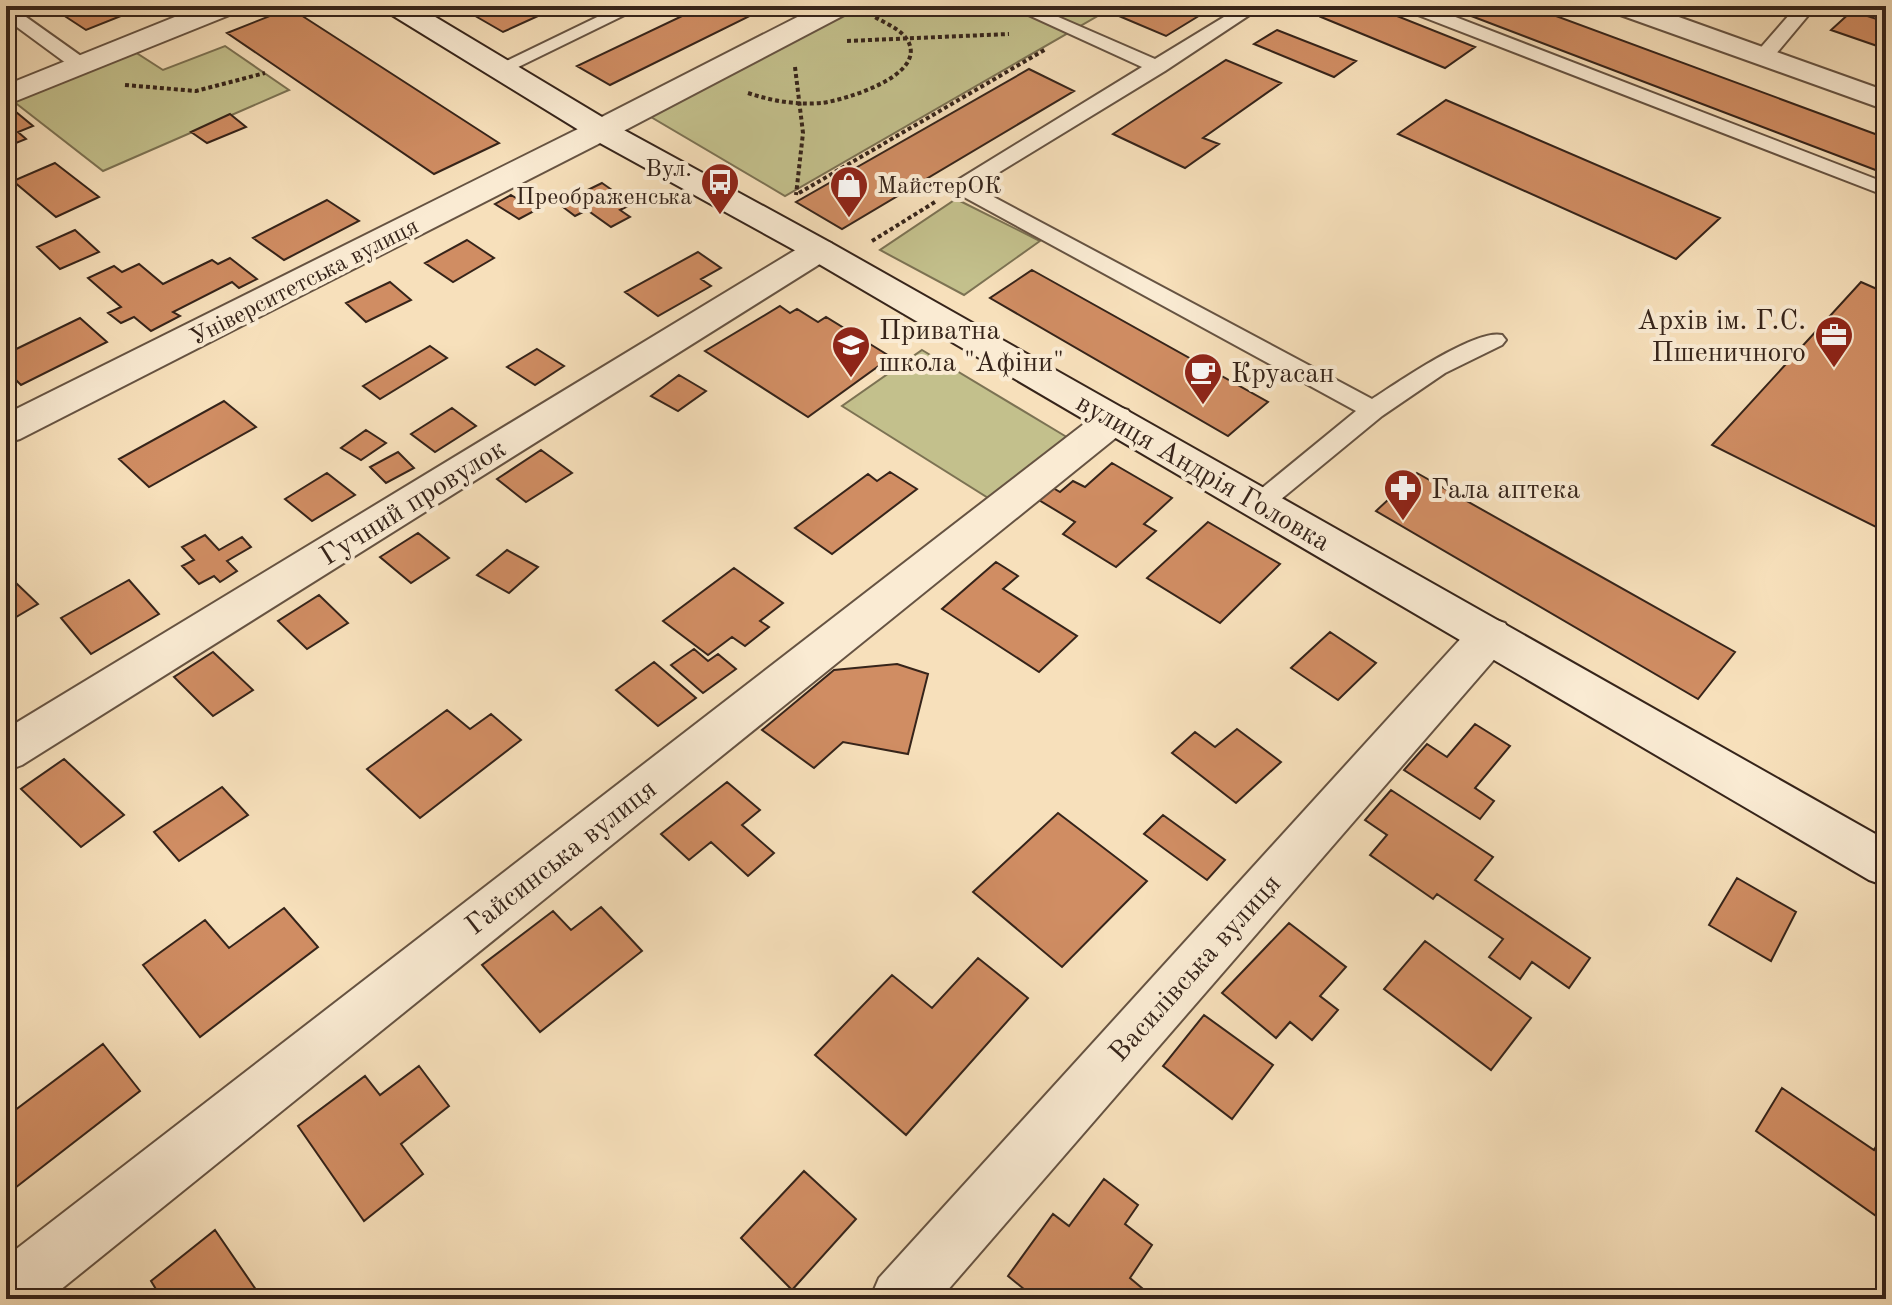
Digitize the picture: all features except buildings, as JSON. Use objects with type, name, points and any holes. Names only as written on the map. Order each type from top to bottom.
[{"type":"street","points":[[6,96],[227,6]]},
{"type":"street","name":"вулиця Андрія Головка","points":[[397,6],[601,130],[1115,419],[1886,865]]},
{"type":"street","name":"Університетська вулиця","points":[[6,430],[840,6]]},
{"type":"street","points":[[1622,6],[1886,101]]},
{"type":"street","name":"Гучний провулок","points":[[6,752],[819,250]]},
{"type":"street","name":"Гайсинська вулиця","points":[[6,1295],[1115,419]]},
{"type":"street","name":"Василівська вулиця","points":[[900,1299],[1490,635]]},
{"type":"lane","points":[[501,68],[634,6]]},
{"type":"lane","points":[[1018,6],[1158,67]]},
{"type":"lane","points":[[960,187],[1254,6]]},
{"type":"lane","points":[[1411,6],[1886,190]]},
{"type":"lane","points":[[1763,57],[1807,6]]},
{"type":"lane","points":[[6,11],[81,65]]},
{"type":"lane","points":[[960,187],[1373,410]]},
{"type":"lane","points":[[1260,503],[1373,410],[1437,368],[1494,340]]},
{"type":"path","points":[[790,199],[1122,6]]},
{"type":"path","points":[[744,91],[769,101],[801,103],[853,96],[889,79],[909,59],[908,41],[902,33],[871,15]]},
{"type":"path","points":[[835,41],[908,41],[1076,31]]},
{"type":"path","points":[[794,57],[803,133],[798,194]]},
{"type":"path","points":[[123,85],[196,91],[265,73]]},
{"type":"path","points":[[870,242],[960,187]]},
{"type":"shaded area","points":[[849,6],[1115,6],[785,196],[651,117]]},
{"type":"shaded area","points":[[225,46],[289,90],[103,171],[13,101],[127,47],[163,70]]},
{"type":"shaded area","points":[[956,199],[1040,241],[964,295],[880,250]]},
{"type":"shaded area","points":[[922,350],[1070,439],[993,501],[842,406]]},
{"type":"place","name":"Вул. Преображенська","points":[[720,216]]},
{"type":"place","name":"МайстерОК","points":[[849,219]]},
{"type":"place","name":"Архів ім. Г.С. Пшеничного","points":[[1834,369]]},
{"type":"place","name":"Приватна школа \"Афіни\"","points":[[851,379]]},
{"type":"place","name":"Круасан","points":[[1203,406]]},
{"type":"place","name":"Гала аптека","points":[[1403,522]]}]
